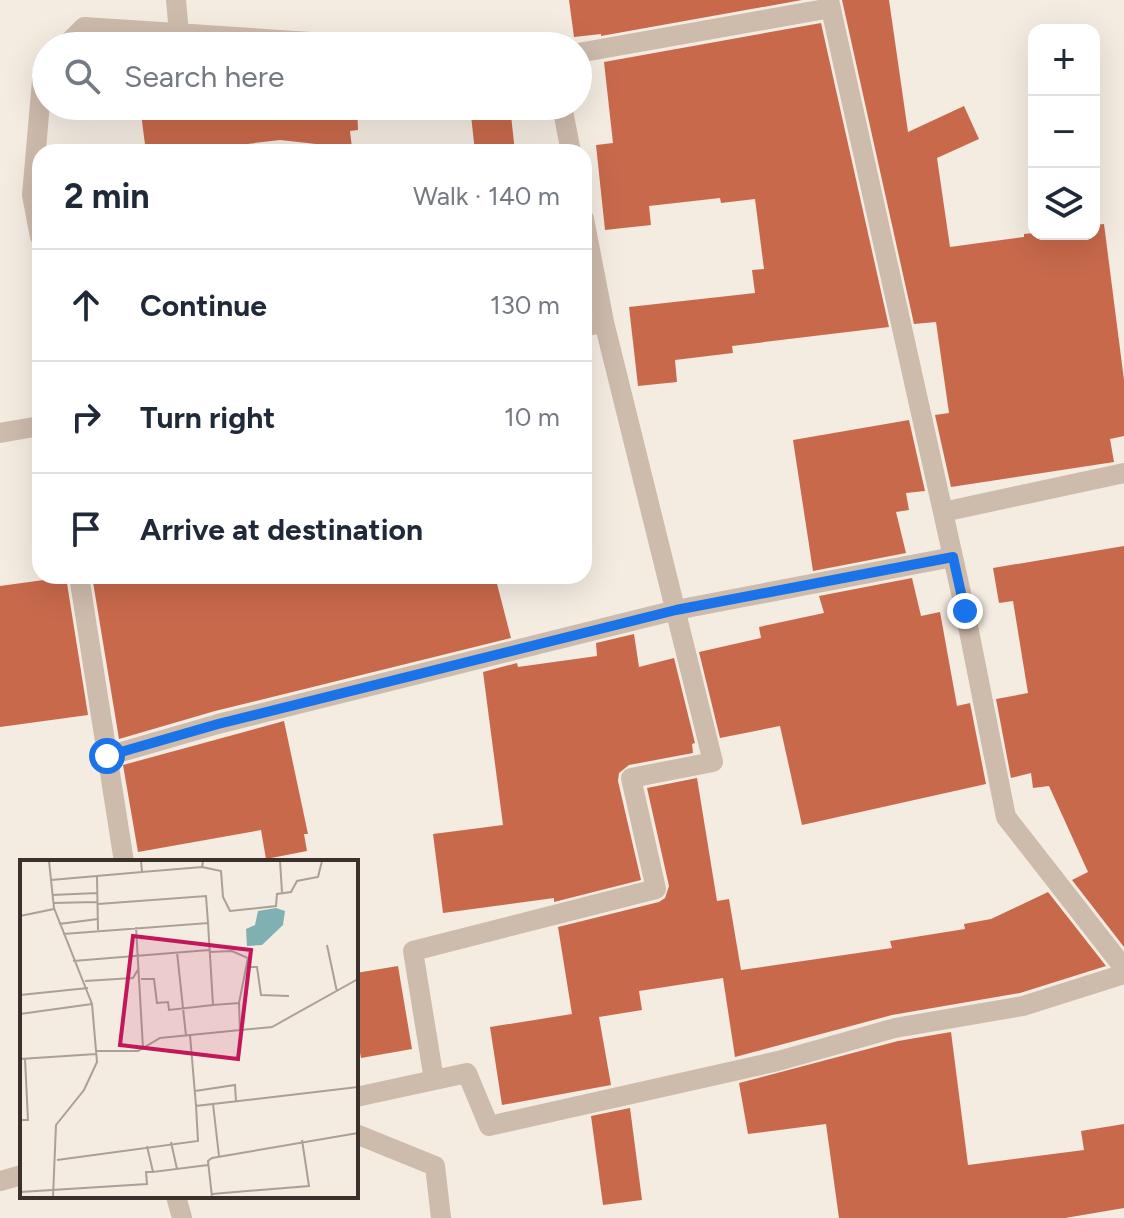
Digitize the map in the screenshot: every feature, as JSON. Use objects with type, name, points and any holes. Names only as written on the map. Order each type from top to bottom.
[{"type":"street","points":[[176,0],[179,32]]},
{"type":"street","points":[[592,50],[830,4],[953,557],[1006,817],[1124,968]]},
{"type":"street","points":[[79,32],[84,27],[163,32]]},
{"type":"street","points":[[36,144],[39,120]]},
{"type":"street","points":[[565,120],[569,144]]},
{"type":"street","points":[[434,1080],[413,951],[656,889],[631,778],[713,762],[676,610],[594,325],[592,304]]},
{"type":"street","points":[[0,433],[32,427]]},
{"type":"street","points":[[943,512],[1124,473]]},
{"type":"street","points":[[107,756],[218,724],[676,610],[953,557]]},
{"type":"street","points":[[80,584],[124,860]]},
{"type":"street","points":[[358,1097],[467,1073],[489,1126],[778,1061],[895,1028],[1023,1006],[1124,974]]},
{"type":"street","points":[[358,1135],[435,1166],[441,1218]]},
{"type":"street","points":[[0,1181],[20,1176]]},
{"type":"street","points":[[177,1198],[182,1218]]},
{"type":"building","points":[[569,0],[802,0],[601,36],[592,35],[592,32],[573,32]]},
{"type":"building","points":[[842,0],[889,0],[908,132],[964,106],[979,139],[937,158],[950,247],[1024,237],[1028,234],[1028,240],[1100,240],[1100,224],[1104,224],[1124,380],[1124,436],[1110,439],[1114,462],[951,487],[935,415],[949,413],[936,322],[914,324]]},
{"type":"building","points":[[821,23],[889,327],[732,346],[733,353],[675,360],[677,382],[638,386],[629,307],[755,293],[752,270],[764,269],[755,199],[721,203],[720,198],[649,206],[651,225],[605,230],[596,145],[613,143],[604,62]]},
{"type":"building","points":[[142,120],[358,120],[358,130],[350,131],[352,144],[280,140],[247,144],[145,144]]},
{"type":"building","points":[[472,120],[512,120],[514,144],[474,144]]},
{"type":"building","points":[[909,420],[925,491],[906,493],[909,510],[896,512],[906,553],[813,571],[793,440]]},
{"type":"building","points":[[1124,546],[1124,947],[1072,880],[1088,872],[1049,786],[1033,788],[1031,773],[1011,778],[996,699],[1028,693],[1013,601],[999,603],[993,568]]},
{"type":"building","points":[[912,578],[921,616],[940,612],[957,706],[970,703],[986,784],[802,825],[780,726],[720,738],[699,652],[761,638],[759,627],[824,613],[819,596]]},
{"type":"building","points":[[32,582],[67,584],[88,715],[0,727],[0,586]]},
{"type":"building","points":[[93,584],[497,584],[511,638],[215,711],[119,739]]},
{"type":"building","points":[[634,634],[639,667],[674,658],[695,743],[692,744],[693,753],[629,765],[619,773],[618,781],[641,880],[554,902],[554,898],[443,913],[433,834],[503,825],[483,672],[517,663],[518,667],[597,656],[596,643]]},
{"type":"building","points":[[284,721],[308,834],[304,834],[307,851],[266,859],[261,830],[138,852],[123,765]]},
{"type":"building","points":[[697,778],[717,901],[729,899],[741,970],[892,948],[890,941],[965,929],[964,924],[991,919],[1048,892],[1106,966],[1020,993],[892,1015],[735,1057],[723,978],[639,991],[642,1010],[599,1017],[611,1085],[502,1105],[490,1027],[572,1014],[558,927],[665,898],[669,886],[647,788]]},
{"type":"building","points":[[398,966],[412,1049],[361,1058],[358,1041],[358,973]]},
{"type":"building","points":[[951,1032],[968,1165],[1084,1150],[1081,1131],[1124,1124],[1124,1208],[1065,1218],[839,1218],[826,1124],[748,1134],[739,1083],[898,1041]]},
{"type":"building","points":[[630,1108],[642,1200],[603,1205],[591,1116]]},
{"type":"route","points":[[107,756],[218,724],[676,610],[953,557],[965,611]]}]
